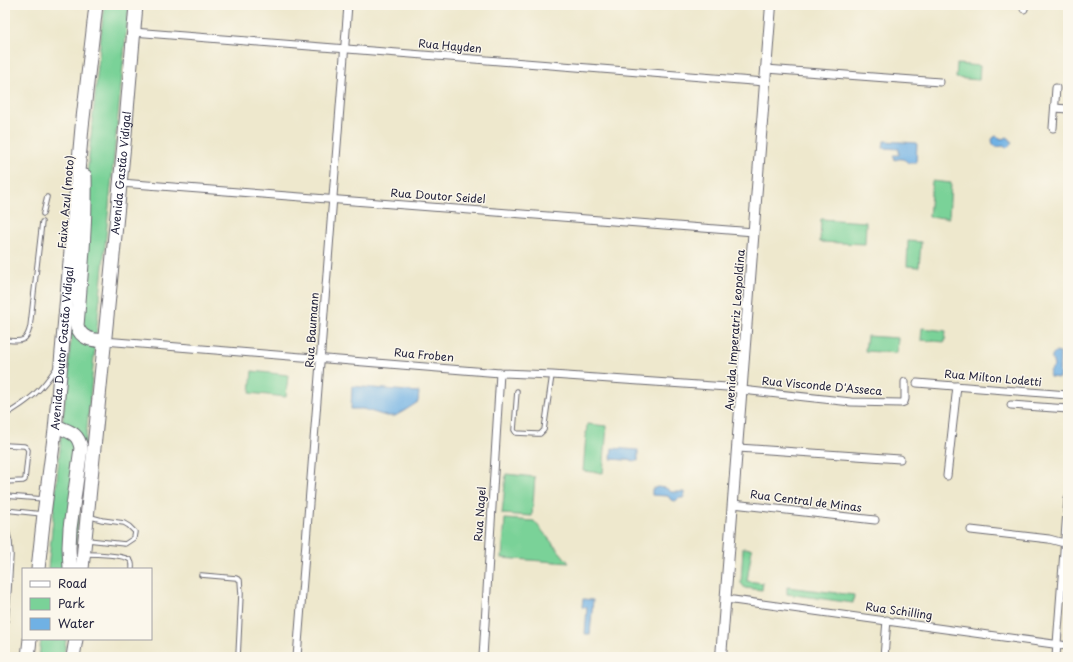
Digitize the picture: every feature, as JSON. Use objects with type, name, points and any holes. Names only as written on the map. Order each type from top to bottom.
[{"type":"highway","points":[[82,568],[104,340],[95,340],[84,336],[78,330],[77,326],[83,253],[85,199],[85,166],[82,127],[97,5]]},
{"type":"highway","name":"Avenida Gastão Vidigal","points":[[104,340],[121,183],[136,5]]},
{"type":"highway","name":"Avenida Doutor Gastão Vidigal","points":[[39,568],[44,514],[56,426],[82,127]]},
{"type":"highway","points":[[56,426],[70,432],[78,438],[81,448],[70,528],[70,568]]},
{"type":"highway","points":[[30,657],[31,640]]},
{"type":"highway","points":[[73,657],[76,640]]},
{"type":"main road","name":"Faixa Azul (moto)","points":[[39,568],[56,426],[97,5]]},
{"type":"main road","name":"Avenida Imperatriz Leopoldina","points":[[722,657],[771,5]]},
{"type":"street","name":"Rua Baumann","points":[[297,657],[348,5]]},
{"type":"street","name":"Rua Hayden","points":[[133,32],[765,82]]},
{"type":"street","points":[[766,69],[940,82]]},
{"type":"street","points":[[1053,128],[1056,88]]},
{"type":"street","points":[[1055,108],[1068,109]]},
{"type":"street","name":"Rua Doutor Seidel","points":[[121,183],[754,232]]},
{"type":"street","name":"Rua Froben","points":[[104,340],[500,373],[552,375],[727,387],[742,390]]},
{"type":"street","name":"Rua Nagel","points":[[482,657],[500,373]]},
{"type":"street","name":"Rua Visconde D'Asseca","points":[[742,390],[851,402],[901,403],[904,402],[905,399],[905,382]]},
{"type":"street","name":"Rua Milton Lodetti","points":[[916,383],[1068,396]]},
{"type":"street","points":[[947,476],[957,386]]},
{"type":"street","points":[[1011,405],[1068,409]]},
{"type":"street","points":[[738,448],[900,459]]},
{"type":"street","points":[[1056,657],[1056,644],[1065,564],[1064,543],[1068,498]]},
{"type":"street","name":"Rua Central de Minas","points":[[733,504],[875,520]]},
{"type":"street","points":[[971,530],[1050,539],[1064,543]]},
{"type":"street","name":"Rua Schilling","points":[[726,599],[1068,646]]},
{"type":"street","points":[[884,657],[887,620]]},
{"type":"lane","points":[[43,214],[47,197]]},
{"type":"lane","points":[[5,340],[20,341],[25,339],[28,335],[42,222]]},
{"type":"lane","points":[[5,415],[37,393],[62,359]]},
{"type":"lane","points":[[517,390],[513,428],[515,432],[540,434],[544,430],[552,375]]},
{"type":"lane","points":[[5,445],[24,446],[28,450],[25,480],[5,482]]},
{"type":"lane","points":[[5,496],[46,499]]},
{"type":"lane","points":[[5,510],[44,514]]},
{"type":"lane","points":[[85,540],[125,544],[134,538],[134,532],[124,523],[87,516]]},
{"type":"lane","points":[[5,526],[10,542],[11,555],[5,632]]},
{"type":"lane","points":[[84,554],[102,554],[127,558],[131,561],[132,568]]},
{"type":"lane","points":[[200,575],[236,578],[240,580],[241,594],[238,657]]},
{"type":"green space","points":[[104,5],[129,5],[73,568],[48,568]]},
{"type":"green space","points":[[957,64],[980,66],[979,80],[956,78]]},
{"type":"green space","points":[[932,181],[951,183],[949,218],[929,217]]},
{"type":"green space","points":[[821,219],[866,222],[865,244],[820,242]]},
{"type":"green space","points":[[908,241],[921,242],[919,267],[907,266]]},
{"type":"green space","points":[[922,328],[946,331],[945,342],[921,340]]},
{"type":"green space","points":[[867,336],[898,338],[897,353],[865,351]]},
{"type":"green space","points":[[252,371],[288,375],[286,397],[250,393]]},
{"type":"green space","points":[[587,424],[607,426],[603,473],[583,471]]},
{"type":"green space","points":[[506,474],[535,477],[532,516],[502,514]]},
{"type":"green space","points":[[505,519],[534,521],[569,563],[502,558]]},
{"type":"green space","points":[[743,548],[752,549],[747,581],[763,583],[762,590],[745,588],[741,583]]},
{"type":"green space","points":[[787,587],[854,595],[853,603],[787,594]]},
{"type":"green space","points":[[41,640],[66,640],[64,657],[39,657]]},
{"type":"water","points":[[996,136],[1002,139],[1007,137],[1012,142],[1007,148],[1003,146],[996,147],[992,140]]},
{"type":"water","points":[[884,141],[917,143],[916,163],[908,163],[902,159],[895,160],[893,155],[899,155],[899,149],[883,148]]},
{"type":"water","points":[[1055,352],[1060,353],[1059,378],[1049,376],[1054,366],[1052,357]]},
{"type":"water","points":[[352,386],[419,392],[418,402],[395,416],[386,416],[363,409],[351,409]]},
{"type":"water","points":[[612,448],[638,450],[638,461],[611,459]]},
{"type":"water","points":[[657,487],[666,488],[671,492],[684,492],[684,498],[680,498],[675,501],[671,500],[668,496],[652,495],[652,489]]},
{"type":"water","points":[[583,599],[593,600],[590,634],[585,634],[587,608],[582,607]]}]
